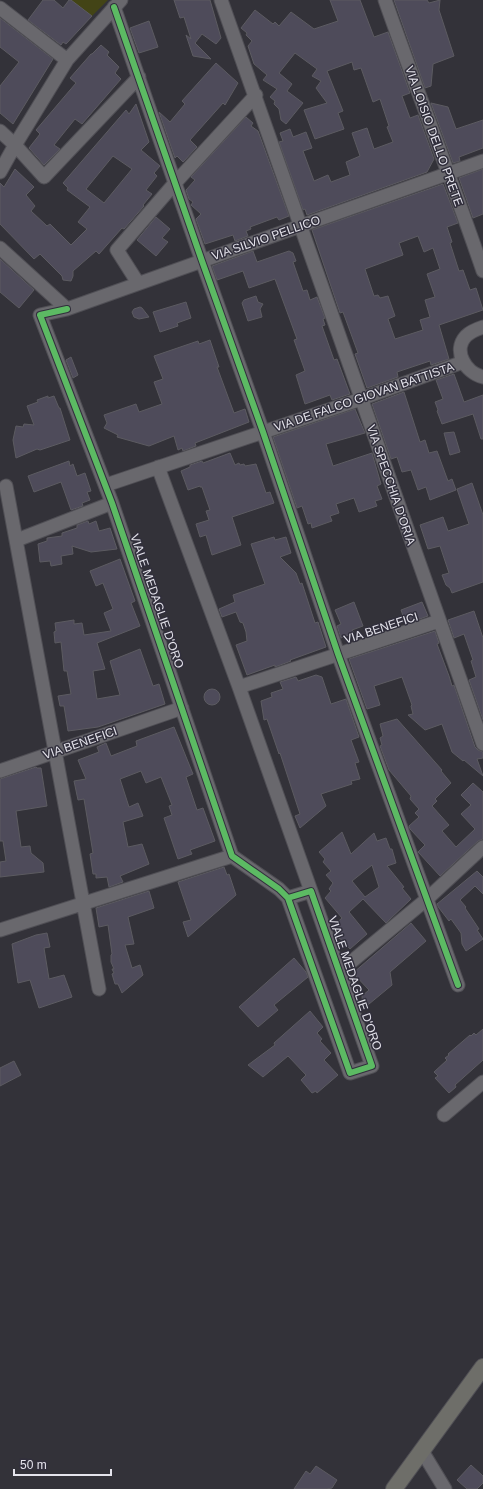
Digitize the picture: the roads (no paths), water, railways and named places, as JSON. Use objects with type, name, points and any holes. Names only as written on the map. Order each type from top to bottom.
[{"type":"main road","points":[[394,1489],[483,1367]]},
{"type":"street","name":"VIA SPECCHIA D'ORIA","points":[[221,0],[302,225],[361,399],[483,744]]},
{"type":"street","name":"VIA LOISIO DELLO PRETE","points":[[385,0],[449,173],[483,271]]},
{"type":"street","points":[[0,172],[67,60],[118,3]]},
{"type":"street","points":[[118,3],[139,77],[263,432],[338,654],[458,985]]},
{"type":"street","points":[[0,8],[67,60]]},
{"type":"street","points":[[0,131],[44,177],[139,77]]},
{"type":"street","points":[[138,283],[117,250],[175,183],[256,95]]},
{"type":"street","name":"VIA SILVIO PELLICO","points":[[67,309],[483,161]]},
{"type":"street","points":[[0,248],[67,309]]},
{"type":"street","name":"VIALE MEDAGLIE D'ORO","points":[[67,309],[40,315],[106,485],[232,856],[279,889],[288,898],[350,1073],[372,1066],[239,687],[158,467]]},
{"type":"street","points":[[483,327],[473,331],[465,337],[461,346],[463,362],[468,369],[477,376],[483,377]]},
{"type":"street","name":"VIA DE FALCO GIOVAN BATTISTA","points":[[106,485],[361,399],[463,362]]},
{"type":"street","points":[[6,486],[100,989]]},
{"type":"street","points":[[17,540],[112,502]]},
{"type":"street","name":"VIA BENEFICI","points":[[239,687],[439,621]]},
{"type":"street","name":"VIA BENEFICI","points":[[0,771],[182,708]]},
{"type":"street","points":[[339,972],[427,899],[483,847]]},
{"type":"street","points":[[0,930],[232,856]]},
{"type":"street","points":[[288,898],[311,891]]},
{"type":"street","points":[[444,1115],[483,1082]]},
{"type":"street","points":[[422,1451],[445,1489]]}]
